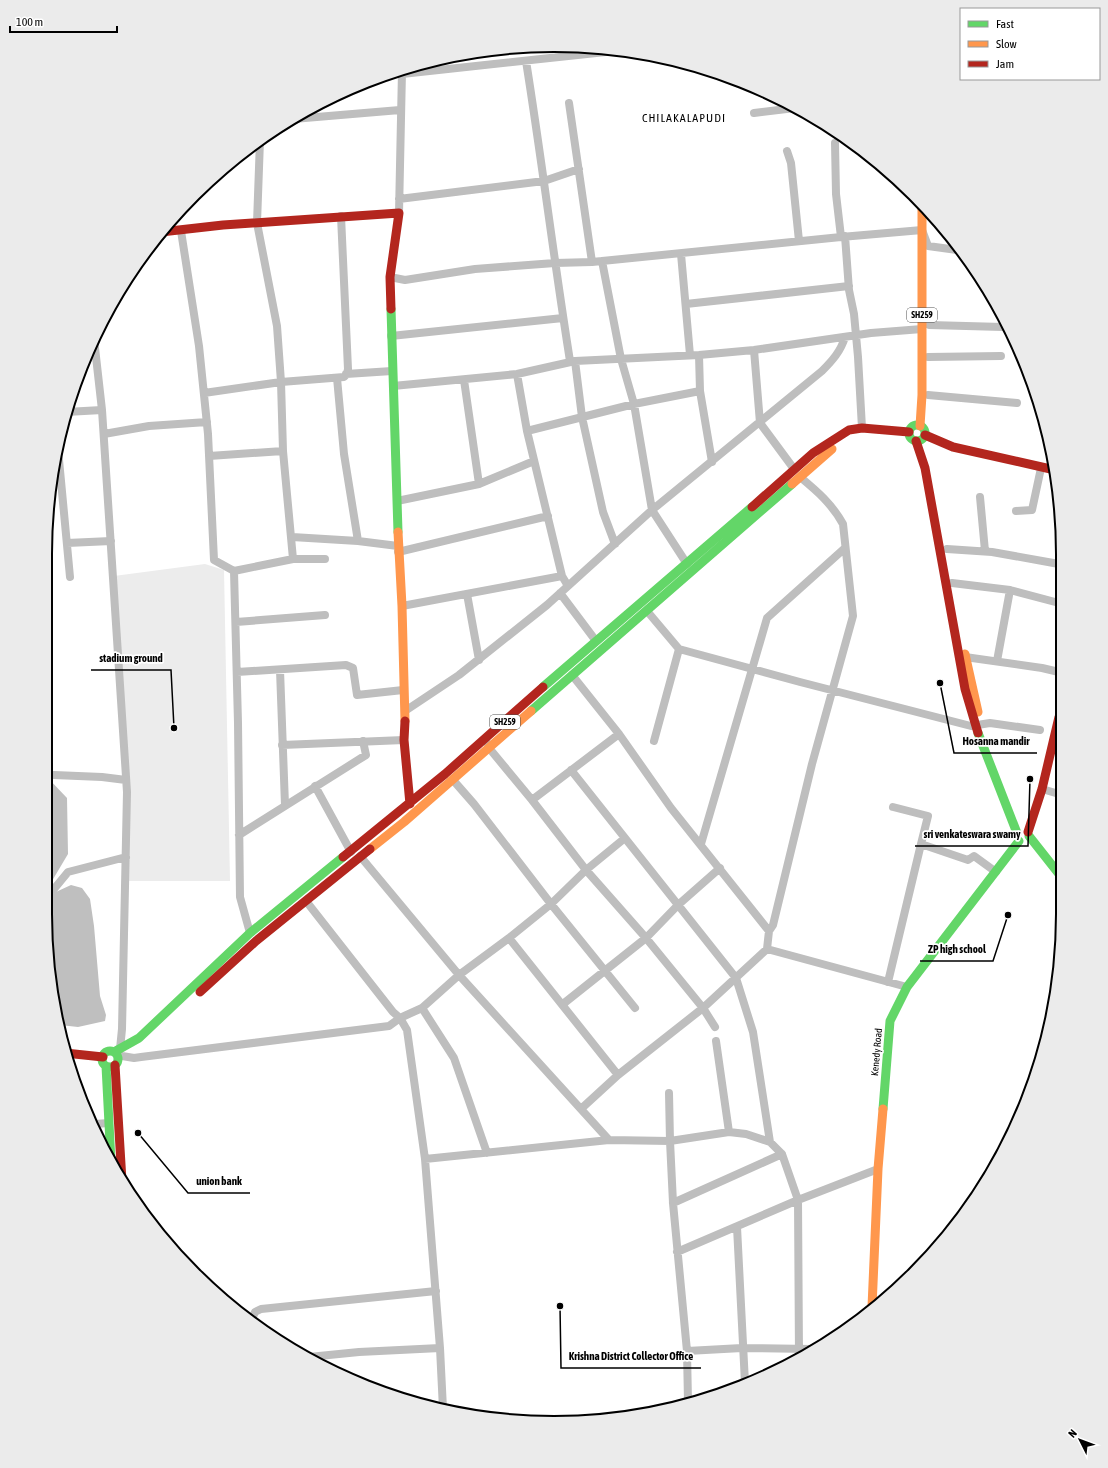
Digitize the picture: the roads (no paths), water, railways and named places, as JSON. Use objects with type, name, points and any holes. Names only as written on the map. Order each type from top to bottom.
[{"type":"main road","name":"SH259","points":[[918,434],[928,395],[928,357],[925,327],[922,213]]},
{"type":"main road","points":[[170,232],[223,225],[341,216],[399,214],[390,277],[391,336],[398,549],[402,606],[404,740],[410,804]]},
{"type":"main road","name":"SH259","points":[[918,434],[922,396],[928,220]]},
{"type":"main road","name":"SH259","points":[[114,1058],[142,1043],[256,941],[415,813],[647,611],[797,473],[813,454],[849,430],[862,428],[918,434]]},
{"type":"main road","name":"SH259","points":[[114,1058],[139,1038],[250,933],[410,804],[486,739],[596,641],[797,473],[835,447],[859,434],[918,434]]},
{"type":"main road","points":[[918,434],[953,448],[1048,469]]},
{"type":"main road","points":[[918,434],[932,465],[978,725]]},
{"type":"main road","points":[[918,434],[965,689],[978,725],[1023,834],[1056,871]]},
{"type":"main road","name":"Kenedy Road","points":[[872,1302],[878,1169],[890,1021],[907,987],[996,872],[1023,834],[1042,788],[1056,735]]},
{"type":"main road","points":[[72,1054],[114,1058]]},
{"type":"main road","points":[[110,1148],[109,1123],[114,1058]]},
{"type":"main road","points":[[114,1058],[121,1168]]},
{"type":"street","points":[[420,70],[591,53]]},
{"type":"street","points":[[526,60],[563,318],[603,512],[615,544]]},
{"type":"street","points":[[399,214],[402,76]]},
{"type":"street","points":[[569,103],[592,262]]},
{"type":"street","points":[[754,113],[786,109]]},
{"type":"street","points":[[305,118],[400,110]]},
{"type":"street","points":[[835,143],[836,194],[856,336],[862,428]]},
{"type":"street","points":[[260,148],[257,223],[277,326],[281,382],[283,451],[293,559]]},
{"type":"street","points":[[787,151],[791,164],[799,241]]},
{"type":"street","points":[[399,199],[544,181],[579,169]]},
{"type":"street","points":[[341,216],[348,368],[346,374]]},
{"type":"street","points":[[390,277],[406,280],[475,269],[554,263],[592,262],[681,254],[843,236],[922,230],[928,246],[953,249]]},
{"type":"street","points":[[181,231],[199,346],[207,422],[214,560],[234,571],[293,559],[325,558]]},
{"type":"street","points":[[681,254],[690,355]]},
{"type":"street","points":[[602,261],[621,359],[634,404],[652,510],[687,564]]},
{"type":"street","points":[[686,304],[849,286]]},
{"type":"street","points":[[391,336],[563,318]]},
{"type":"street","points":[[393,386],[517,374],[573,361],[699,355],[754,350],[925,327],[1001,327]]},
{"type":"street","points":[[404,711],[479,660],[560,593],[652,510],[760,423],[828,365],[840,350],[845,337]]},
{"type":"street","points":[[582,1108],[618,1075],[703,1008],[767,949],[769,931],[773,924],[812,764],[853,616],[843,524],[835,510],[797,473],[760,423],[754,350]]},
{"type":"street","points":[[95,351],[104,434],[126,780],[126,857],[122,1030],[114,1058],[134,1058],[389,1026],[400,1018],[422,1008],[459,975],[509,938],[551,904],[586,870],[625,838]]},
{"type":"street","points":[[699,355],[700,391],[712,462]]},
{"type":"street","points":[[928,357],[1001,356]]},
{"type":"street","points":[[204,393],[281,382],[337,378],[344,377],[346,374],[392,371]]},
{"type":"street","points":[[517,374],[534,461],[562,576],[568,586]]},
{"type":"street","points":[[337,378],[344,454],[358,541]]},
{"type":"street","points":[[464,380],[479,484]]},
{"type":"street","points":[[527,430],[634,404],[700,391]]},
{"type":"street","points":[[928,395],[1017,403]]},
{"type":"street","points":[[73,412],[102,410]]},
{"type":"street","points":[[104,434],[149,426],[207,422]]},
{"type":"street","points":[[209,456],[283,451]]},
{"type":"street","points":[[397,501],[479,484],[534,461]]},
{"type":"street","points":[[60,468],[70,577]]},
{"type":"street","points":[[1016,511],[1032,510],[1038,497],[1042,468]]},
{"type":"street","points":[[980,497],[985,551]]},
{"type":"street","points":[[292,537],[358,541],[398,549],[548,516]]},
{"type":"street","points":[[67,543],[111,541]]},
{"type":"street","points":[[701,844],[767,618],[845,548]]},
{"type":"street","points":[[947,549],[985,551],[1056,563]]},
{"type":"street","points":[[234,571],[240,898],[250,933]]},
{"type":"street","points":[[402,606],[562,576]]},
{"type":"street","points":[[952,583],[1010,590],[1056,602]]},
{"type":"street","points":[[997,661],[1010,590]]},
{"type":"street","points":[[560,593],[596,641]]},
{"type":"street","points":[[467,594],[479,660]]},
{"type":"street","points":[[647,611],[679,649],[833,691],[971,726],[990,723],[1040,730]]},
{"type":"street","points":[[236,622],[325,615]]},
{"type":"street","points":[[654,741],[679,649]]},
{"type":"street","points":[[966,657],[1056,671]]},
{"type":"street","points":[[237,672],[346,665],[353,668],[357,695],[360,696],[404,690]]},
{"type":"street","points":[[280,670],[285,805]]},
{"type":"street","points":[[572,675],[619,734],[671,808],[769,931]]},
{"type":"street","points":[[532,800],[619,734]]},
{"type":"street","points":[[486,739],[490,748],[586,870],[646,938],[703,1008],[715,1027]]},
{"type":"street","points":[[282,744],[404,740]]},
{"type":"street","points":[[239,836],[285,805],[366,755],[363,741]]},
{"type":"street","points":[[571,770],[736,978],[752,1032],[770,1142]]},
{"type":"street","points":[[54,776],[102,777],[126,780]]},
{"type":"street","points":[[453,780],[474,804],[551,904],[635,1008]]},
{"type":"street","points":[[315,786],[351,852]]},
{"type":"street","points":[[1042,788],[1056,793]]},
{"type":"street","points":[[410,804],[415,813]]},
{"type":"street","points":[[888,982],[928,816],[893,807]]},
{"type":"street","points":[[921,844],[968,860],[974,856],[996,872]]},
{"type":"street","points":[[360,856],[459,975],[582,1108],[609,1140]]},
{"type":"street","points":[[52,890],[68,872],[126,857]]},
{"type":"street","points":[[563,1004],[646,938],[678,905],[720,868]]},
{"type":"street","points":[[306,901],[392,1012],[400,1018],[407,1030],[425,1159],[436,1291],[443,1403]]},
{"type":"street","points":[[509,938],[618,1075]]},
{"type":"street","points":[[767,949],[907,987]]},
{"type":"street","points":[[422,1008],[454,1058],[487,1153]]},
{"type":"street","points":[[716,1041],[729,1132]]},
{"type":"street","points":[[669,1093],[670,1141],[677,1252],[688,1351],[688,1398]]},
{"type":"street","points":[[98,1124],[109,1123]]},
{"type":"street","points":[[425,1159],[609,1140],[670,1141],[729,1132],[746,1134],[770,1142],[782,1154],[798,1200],[800,1352]]},
{"type":"street","points":[[674,1203],[782,1154]]},
{"type":"street","points":[[677,1252],[798,1200],[878,1169]]},
{"type":"street","points":[[737,1226],[745,1378]]},
{"type":"street","points":[[253,1316],[255,1312],[267,1308],[436,1291]]},
{"type":"street","points":[[317,1356],[359,1352],[440,1348]]},
{"type":"street","points":[[688,1351],[742,1348],[798,1353]]},
{"type":"place","name":"Hosanna mandir","points":[[940,683]]},
{"type":"place","name":"stadium ground","points":[[174,728]]},
{"type":"place","name":"sri venkateswara swamy","points":[[1030,779]]},
{"type":"place","name":"ZP high school","points":[[1008,915]]},
{"type":"place","name":"union bank","points":[[138,1133]]},
{"type":"place","name":"Krishna District Collector Office","points":[[560,1306]]},
{"type":"district","name":"CHILAKALAPUDI","points":[[684,118]]}]
